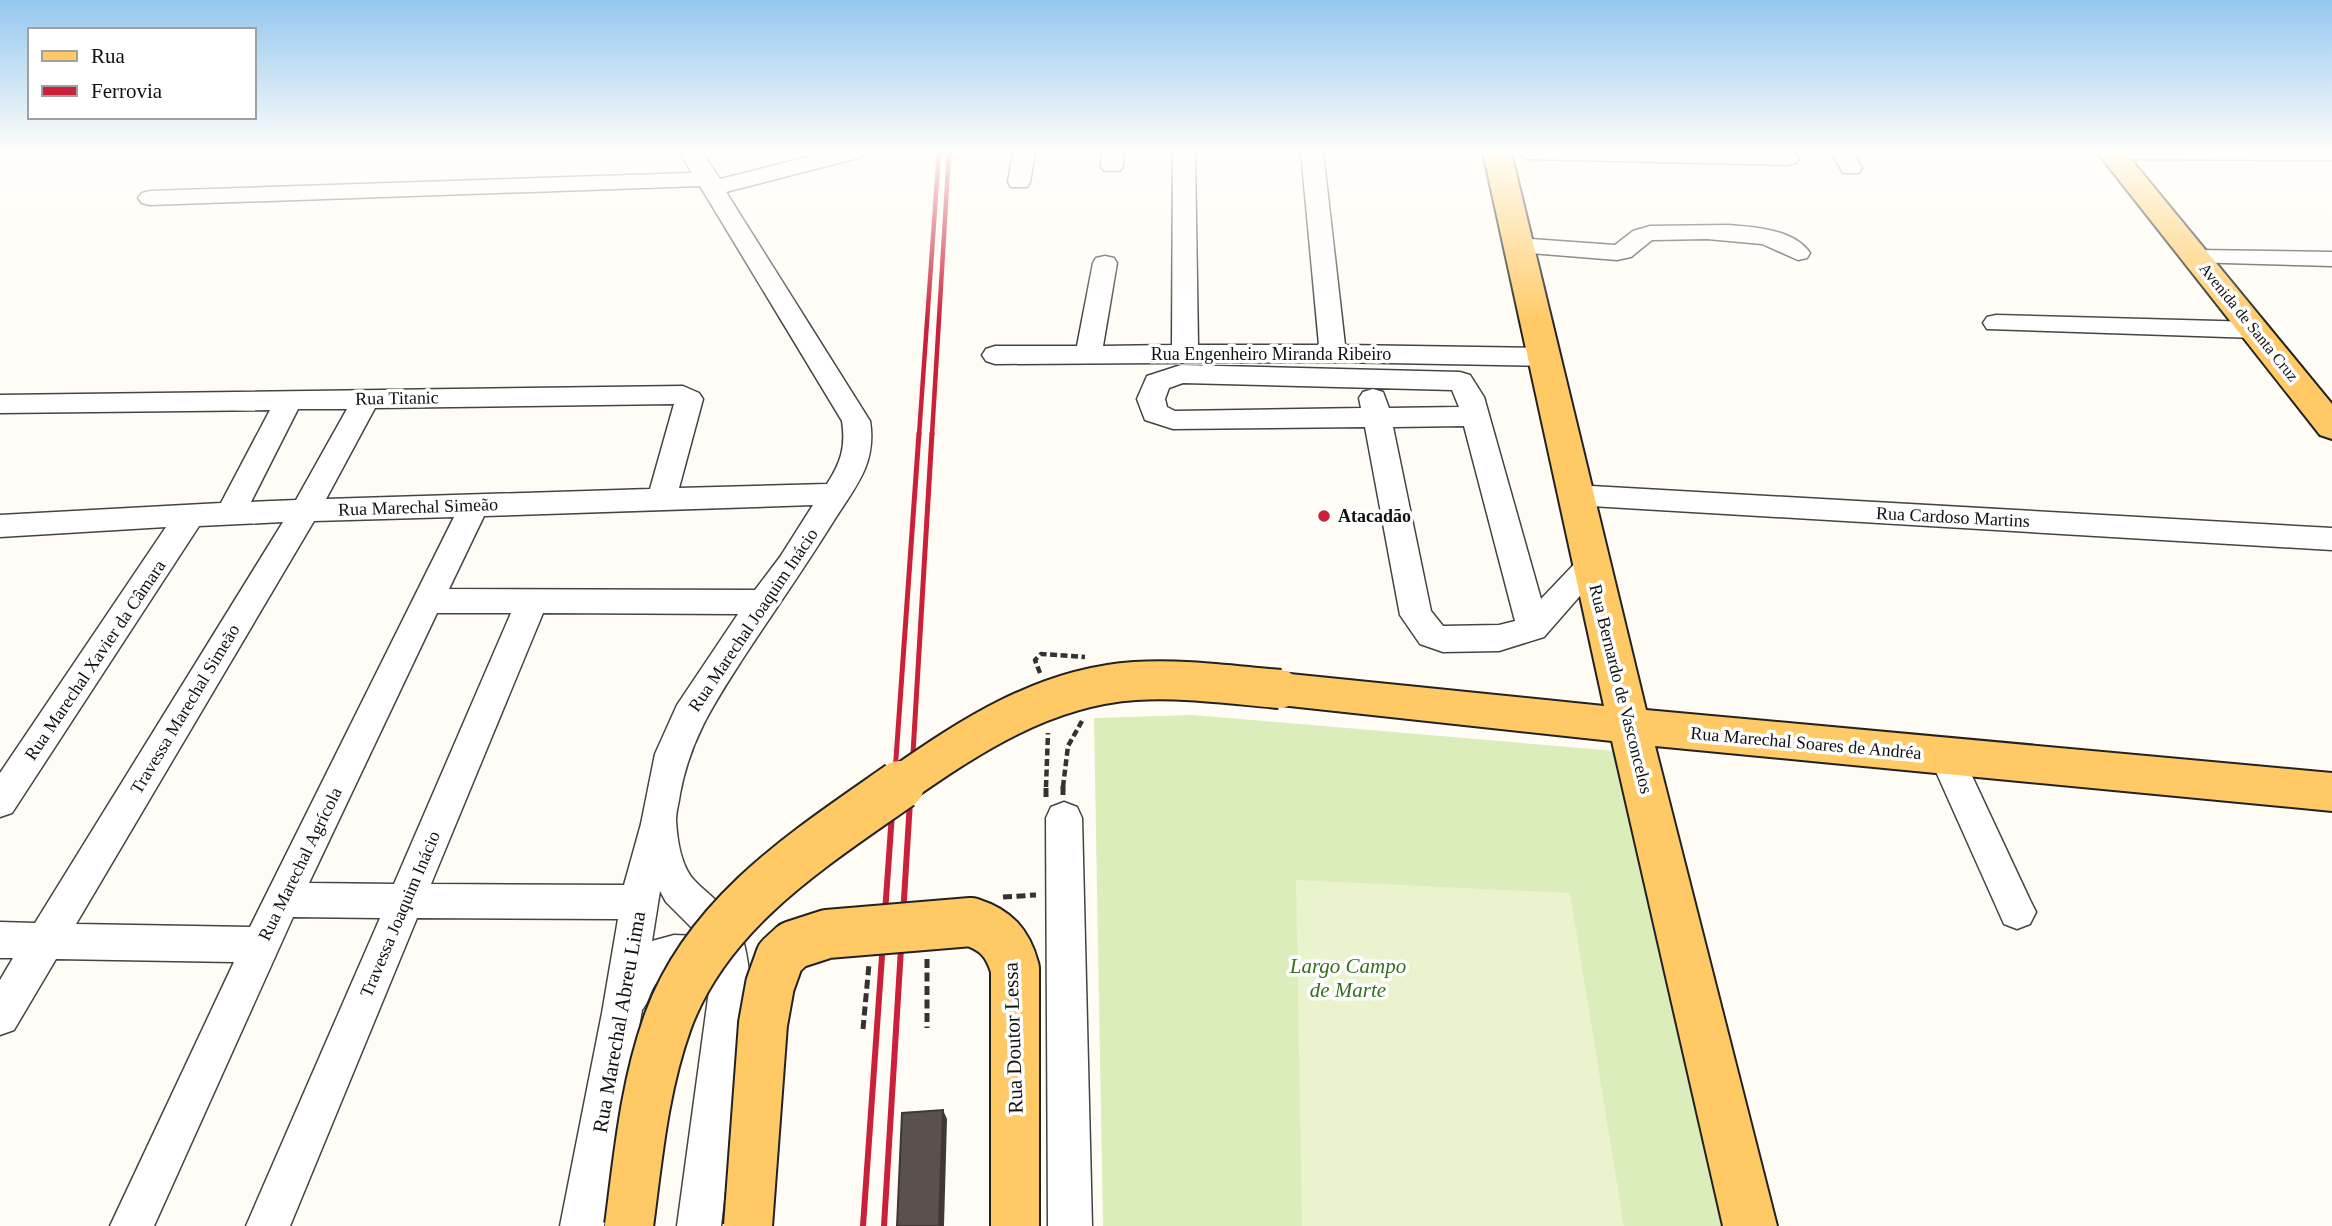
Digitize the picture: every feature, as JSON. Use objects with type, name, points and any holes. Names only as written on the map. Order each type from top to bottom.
[{"type":"main road","name":"Rua Bernardo de Vasconcelos","points":[[1510,209],[1546,357],[1574,495],[1751,1226]]},
{"type":"main road","name":"Avenida de Santa Cruz","points":[[2158,209],[2332,427]]},
{"type":"main road","name":"Rua Marechal Soares de Andréa","points":[[629,1226],[648,1090],[662,1034],[695,962],[712,941],[742,906],[779,873],[983,728],[1044,699],[1091,687],[1128,681],[1164,680],[1280,689],[1631,726],[2332,792]]},
{"type":"main road","name":"Rua Doutor Lessa","points":[[748,1226],[764,1024],[770,985],[780,957],[793,945],[808,938],[929,924],[971,922],[987,926],[1004,939],[1010,949],[1015,969],[1015,1226]]},
{"type":"street","name":"Rua Marechal Joaquim Inácio","points":[[699,1226],[731,978],[725,940],[718,928],[671,879],[658,819],[673,754],[689,715],[763,602],[791,565],[854,465],[859,440],[856,421],[800,334],[726,209]]},
{"type":"street","points":[[1184,209],[1185,354]]},
{"type":"street","points":[[1318,209],[1333,353]]},
{"type":"street","points":[[1518,245],[1617,253],[1627,251],[1643,234],[1650,233],[1755,235],[1788,243],[1798,253]]},
{"type":"street","points":[[2197,257],[2332,259]]},
{"type":"street","points":[[1088,355],[1105,263]]},
{"type":"street","points":[[1996,323],[2256,330]]},
{"type":"street","name":"Rua Engenheiro Miranda Ribeiro","points":[[995,355],[1333,353],[1367,366],[1546,357]]},
{"type":"street","points":[[1367,366],[1416,615],[1431,635],[1443,639],[1499,638],[1533,628],[1591,566]]},
{"type":"street","points":[[1475,416],[1173,419],[1155,413],[1151,399],[1157,382],[1181,374],[1367,366],[1460,381],[1470,397],[1533,628]]},
{"type":"street","name":"Rua Titanic","points":[[0,404],[688,396],[662,499]]},
{"type":"street","name":"Travessa Marechal Simeão","points":[[0,1016],[305,511],[366,398]]},
{"type":"street","points":[[230,513],[289,400]]},
{"type":"street","name":"Rua Marechal Simeão","points":[[0,526],[230,513],[836,494]]},
{"type":"street","name":"Rua Cardoso Martins","points":[[1574,495],[2332,539]]},
{"type":"street","name":"Rua Marechal Agrícola","points":[[132,1226],[261,944],[474,506]]},
{"type":"street","name":"Rua Marechal Xavier da Câmara","points":[[0,802],[190,517]]},
{"type":"street","points":[[430,601],[763,602]]},
{"type":"street","name":"Travessa Joaquim Inácio","points":[[268,1226],[532,602]]},
{"type":"street","points":[[1946,756],[2017,912]]},
{"type":"street","points":[[1064,818],[1070,1226]]},
{"type":"street","name":"Rua Marechal Abreu Lima","points":[[582,1226],[622,1013],[639,902],[658,819]]},
{"type":"street","points":[[282,900],[639,902]]},
{"type":"street","points":[[0,940],[261,944]]},
{"type":"street","points":[[622,1013],[639,974],[651,961],[664,955],[705,954],[720,962],[731,978]]},
{"type":"path","points":[[1064,818],[1066,748],[1073,730],[1086,718]]},
{"type":"path","points":[[992,898],[1042,894]]},
{"type":"path","points":[[927,1028],[929,924]]},
{"type":"path","points":[[863,1029],[872,930]]},
{"type":"green space","name":"Largo Campo de Marte","points":[[1193,715],[1616,751],[1725,1226],[1103,1226],[1094,718]]},
{"type":"green space","points":[[1296,880],[1570,893],[1624,1226],[1302,1226]]},
{"type":"building","points":[[943,1110],[939,1226],[897,1226],[902,1113]]},
{"type":"railway","points":[[919,435],[935,209]]},
{"type":"railway","points":[[932,435],[946,209]]},
{"type":"railway","points":[[894,787],[919,433]]},
{"type":"railway","points":[[911,787],[932,433]]},
{"type":"railway","points":[[863,1226],[894,785]]},
{"type":"railway","points":[[884,1226],[911,785]]},
{"type":"place","name":"Atacadão","points":[[1324,516]]}]
